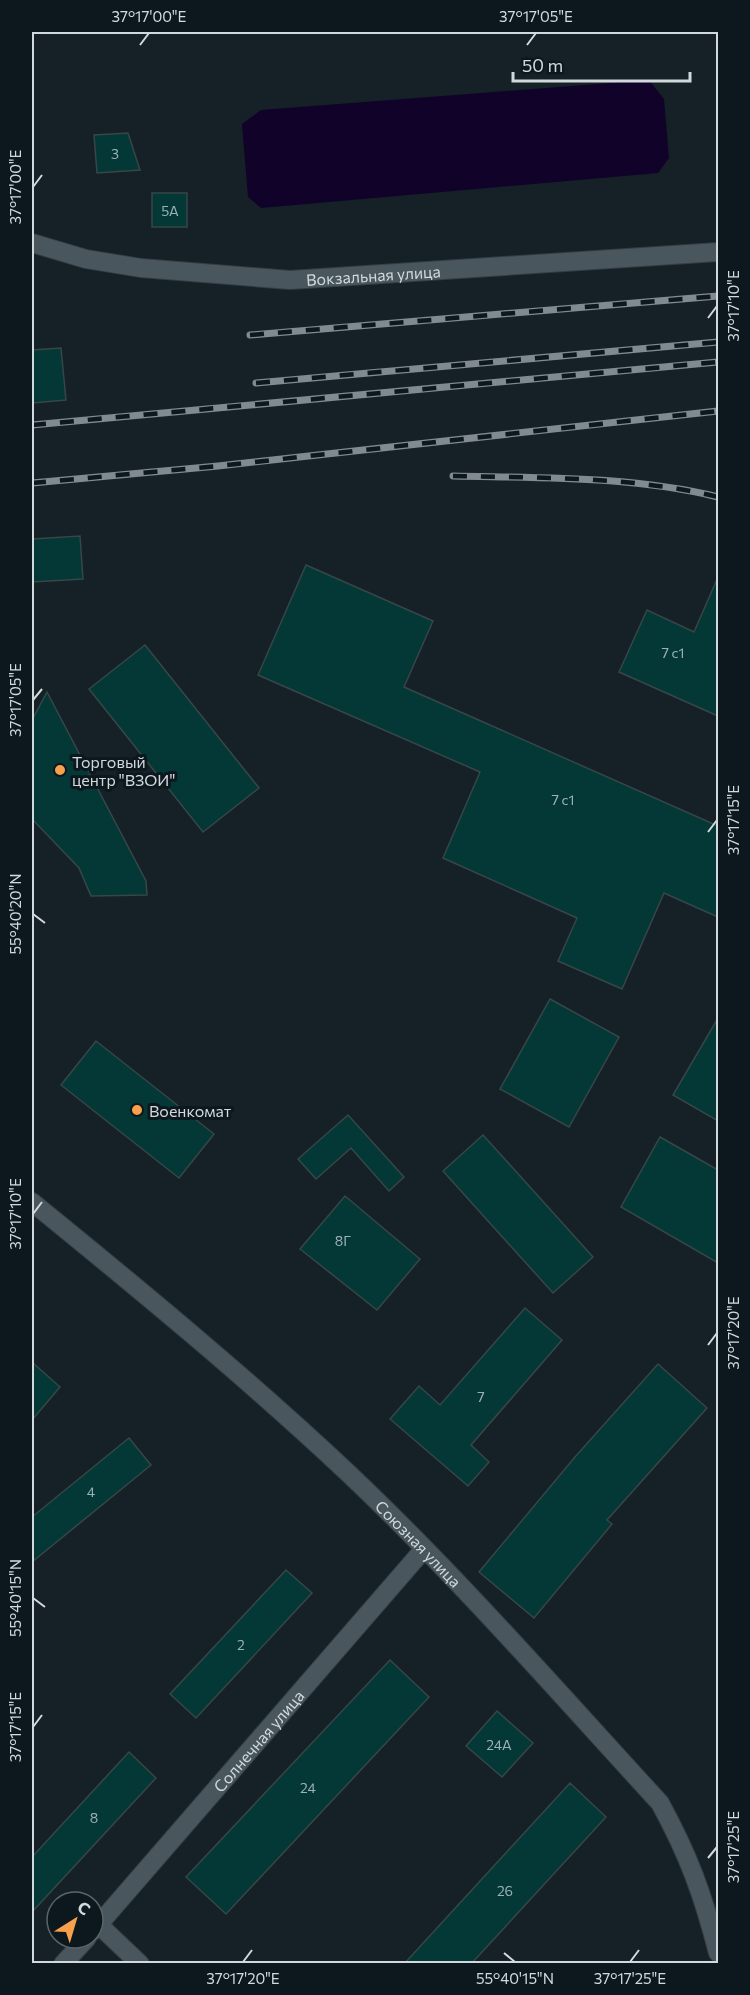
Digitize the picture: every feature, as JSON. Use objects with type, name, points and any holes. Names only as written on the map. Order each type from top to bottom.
[{"type":"street","name":"Вокзальная улица","points":[[32,243],[86,260],[151,269],[290,280],[718,252]]},
{"type":"street","name":"Союзная улица","points":[[32,1202],[276,1406],[424,1550],[660,1803],[684,1846],[702,1890],[718,1953]]},
{"type":"street","name":"Солнечная улица","points":[[105,1917],[424,1550]]},
{"type":"street","points":[[105,1939],[140,1964]]},
{"type":"street","name":"Солнечная улица","points":[[63,1964],[76,1950]]},
{"type":"shaded area","points":[[649,80],[664,99],[669,158],[658,173],[261,208],[248,197],[242,124],[261,110]]},
{"type":"building","points":[[128,133],[140,170],[97,173],[94,135]]},
{"type":"building","points":[[152,193],[187,193],[187,227],[152,227]]},
{"type":"building","points":[[61,348],[66,400],[32,403],[32,350]]},
{"type":"building","points":[[80,536],[83,579],[32,582],[32,539]]},
{"type":"building","points":[[306,565],[433,621],[404,687],[718,826],[718,917],[664,893],[622,989],[558,961],[577,918],[443,858],[480,772],[258,675]]},
{"type":"building","points":[[718,577],[718,716],[619,672],[647,610],[694,632]]},
{"type":"building","points":[[145,645],[259,788],[203,832],[89,689]]},
{"type":"building","name":"Торговый центр \"ВЗОИ\"","points":[[47,692],[146,881],[147,895],[91,896],[79,868],[32,819],[32,720]]},
{"type":"building","points":[[550,999],[619,1037],[569,1127],[500,1089]]},
{"type":"building","points":[[718,1018],[718,1121],[673,1095]]},
{"type":"building","name":"Военкомат","points":[[96,1041],[214,1134],[179,1178],[61,1085]]},
{"type":"building","points":[[348,1115],[404,1177],[389,1191],[351,1148],[316,1179],[298,1159]]},
{"type":"building","points":[[483,1135],[593,1257],[553,1293],[443,1171]]},
{"type":"building","points":[[660,1137],[718,1170],[718,1263],[621,1207]]},
{"type":"building","points":[[345,1196],[420,1259],[377,1310],[300,1249]]},
{"type":"building","points":[[525,1308],[562,1340],[471,1445],[489,1462],[468,1486],[390,1419],[419,1386],[440,1405]]},
{"type":"building","points":[[32,1362],[60,1387],[32,1420]]},
{"type":"building","points":[[658,1364],[707,1408],[607,1520],[612,1524],[534,1618],[479,1572],[575,1457]]},
{"type":"building","points":[[129,1438],[151,1465],[32,1562],[32,1517]]},
{"type":"building","points":[[286,1570],[312,1593],[196,1718],[170,1694]]},
{"type":"building","points":[[390,1660],[429,1697],[226,1914],[186,1877]]},
{"type":"building","points":[[497,1711],[533,1743],[502,1777],[466,1746]]},
{"type":"building","points":[[129,1752],[156,1778],[52,1890],[45,1890],[45,1898],[32,1912],[32,1857]]},
{"type":"building","points":[[570,1783],[606,1817],[471,1964],[404,1964]]},
{"type":"railway","points":[[250,335],[718,296]]},
{"type":"railway","points":[[256,383],[718,342]]},
{"type":"railway","points":[[32,425],[718,362]]},
{"type":"railway","points":[[32,483],[218,466],[718,411]]},
{"type":"railway","points":[[453,476],[620,482],[686,490],[718,497]]},
{"type":"place","name":"Торговый центр \"ВЗОИ\"","points":[[60,770]]},
{"type":"place","name":"Военкомат","points":[[137,1110]]}]
